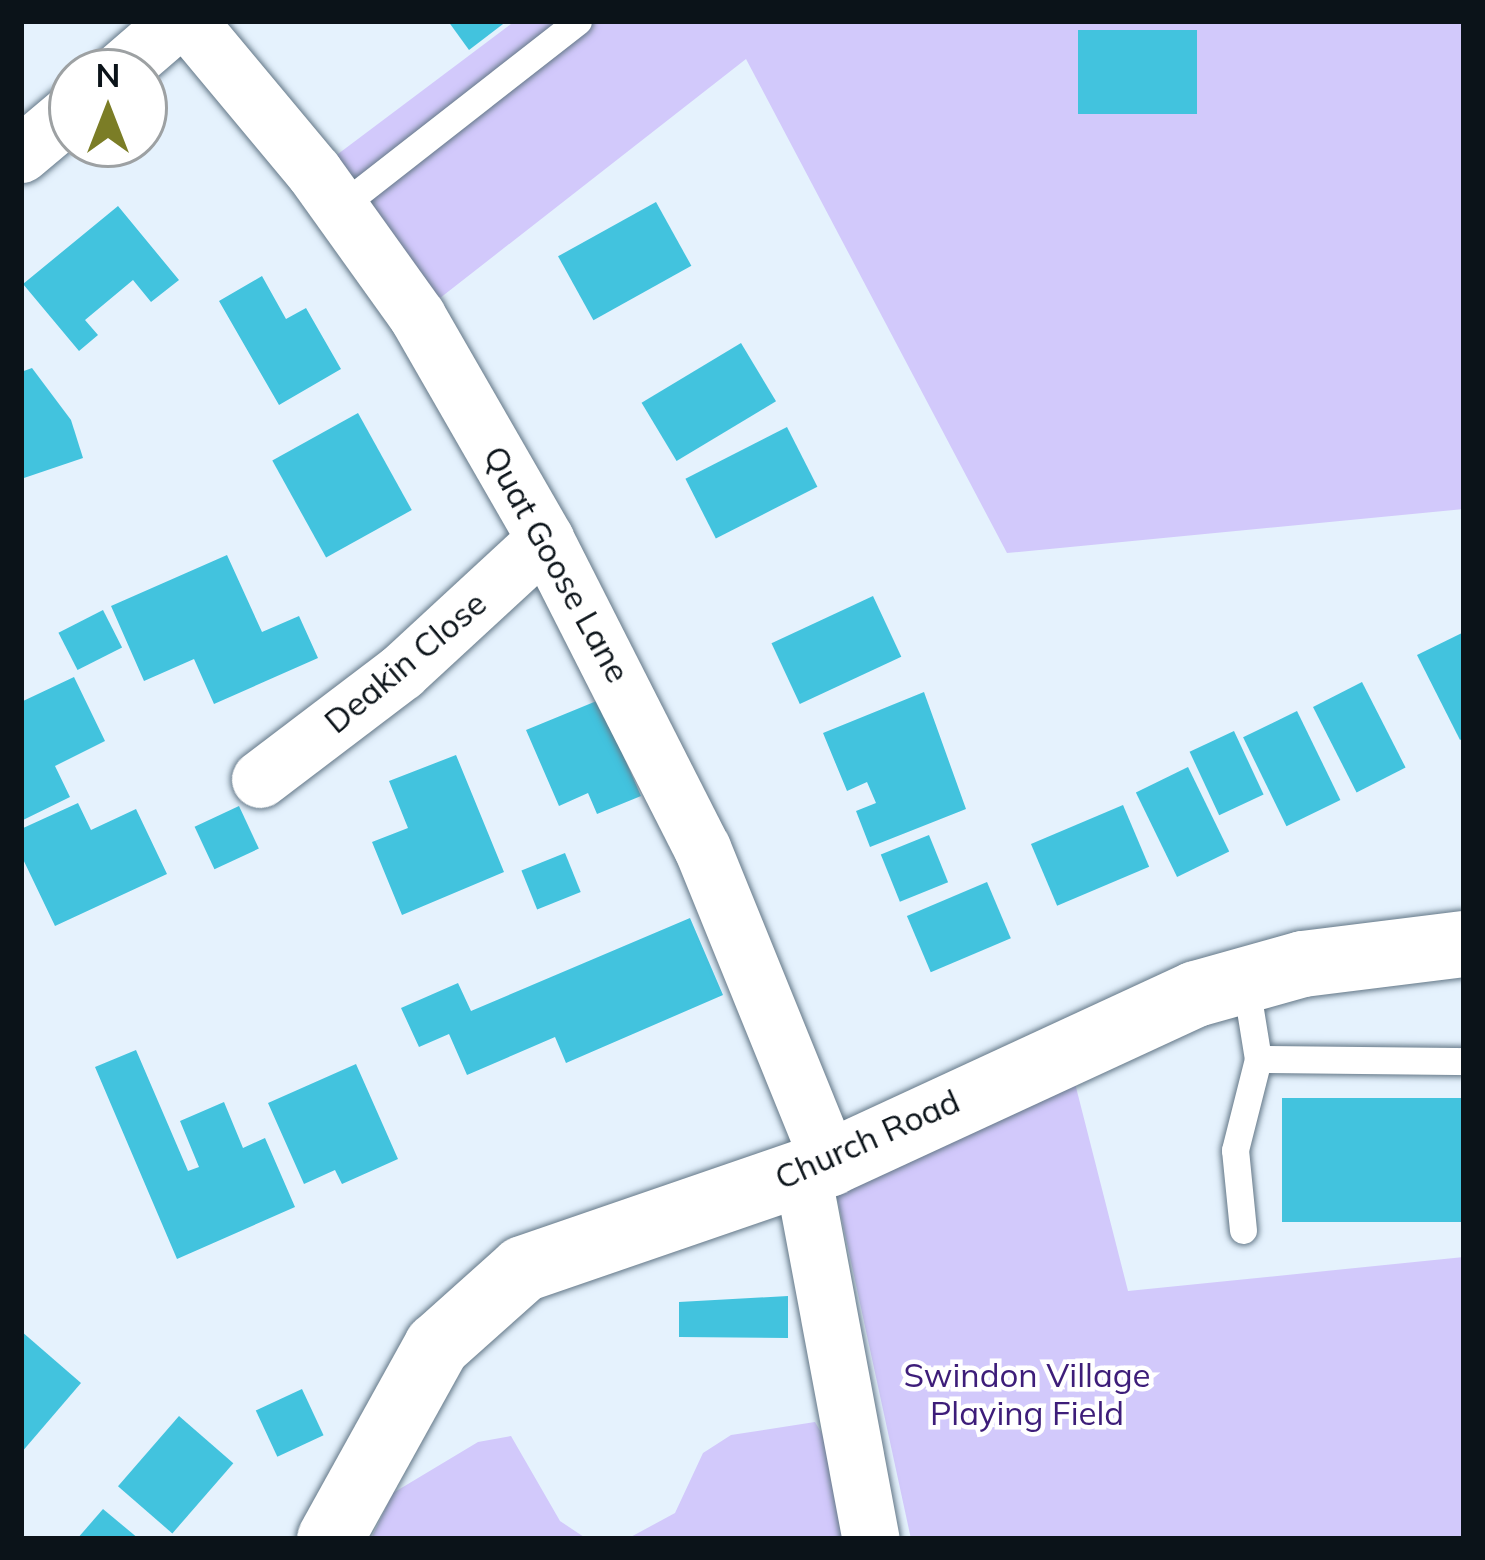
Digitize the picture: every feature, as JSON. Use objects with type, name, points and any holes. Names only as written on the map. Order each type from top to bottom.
[{"type":"street","points":[[146,48],[177,21]]},
{"type":"street","name":"Quat Goose Lane","points":[[188,21],[340,207],[417,316],[545,538],[683,806],[816,1168],[872,1539]]},
{"type":"street","points":[[21,154],[48,131]]},
{"type":"street","name":"Deakin Close","points":[[260,779],[401,672],[545,538]]},
{"type":"street","name":"Church Road","points":[[330,1539],[437,1346],[491,1291],[559,1252],[816,1168],[1066,1048],[1245,979],[1464,944]]},
{"type":"lane","points":[[340,207],[578,21]]},
{"type":"lane","points":[[1243,1230],[1235,1150],[1258,1059],[1245,979]]},
{"type":"lane","points":[[1258,1059],[1464,1061]]},
{"type":"green space","points":[[515,21],[1464,21],[1464,509],[1007,553],[746,59],[417,316],[314,172]]},
{"type":"green space","name":"Swindon Village Playing Field","points":[[1066,1048],[1128,1291],[1464,1257],[1464,1539],[911,1539],[832,1174]]},
{"type":"green space","points":[[815,1422],[836,1458],[855,1539],[627,1539],[675,1513],[703,1453],[731,1435]]},
{"type":"green space","points":[[511,1436],[560,1521],[587,1539],[371,1539],[393,1493],[478,1442]]},
{"type":"building","points":[[448,21],[507,21],[469,50]]},
{"type":"building","points":[[1078,30],[1197,30],[1197,114],[1078,114]]},
{"type":"building","points":[[656,202],[691,266],[593,320],[558,256]]},
{"type":"building","points":[[118,206],[179,280],[151,302],[133,280],[85,320],[98,335],[79,351],[23,284]]},
{"type":"building","points":[[262,276],[286,319],[306,308],[341,369],[279,405],[219,301]]},
{"type":"building","points":[[741,343],[776,401],[677,461],[642,403]]},
{"type":"building","points":[[32,368],[71,420],[83,458],[21,479],[21,372]]},
{"type":"building","points":[[358,413],[412,510],[326,558],[272,461]]},
{"type":"building","points":[[787,427],[817,487],[716,538],[685,479]]},
{"type":"building","points":[[227,555],[262,632],[299,616],[318,658],[214,704],[194,659],[144,681],[111,606]]},
{"type":"building","points":[[873,596],[901,657],[800,704],[771,643]]},
{"type":"building","points":[[103,610],[122,647],[78,670],[58,633]]},
{"type":"building","points":[[1464,632],[1464,738],[1460,740],[1417,655]]},
{"type":"building","points":[[74,677],[105,741],[55,766],[70,797],[21,821],[21,702]]},
{"type":"building","points":[[1362,682],[1406,768],[1357,793],[1313,707]]},
{"type":"building","points":[[924,692],[966,809],[870,847],[856,811],[876,803],[867,782],[847,791],[823,733]]},
{"type":"building","points":[[599,700],[641,796],[597,814],[588,793],[559,806],[526,730]]},
{"type":"building","points":[[1297,711],[1340,800],[1286,826],[1243,737]]},
{"type":"building","points":[[1234,731],[1264,794],[1219,815],[1190,752]]},
{"type":"building","points":[[456,755],[504,872],[402,915],[372,842],[408,828],[389,781]]},
{"type":"building","points":[[1188,767],[1229,851],[1177,877],[1136,792]]},
{"type":"building","points":[[78,803],[91,830],[136,809],[167,874],[55,926],[21,855],[21,829]]},
{"type":"building","points":[[1123,805],[1149,867],[1057,906],[1031,844]]},
{"type":"building","points":[[239,806],[259,849],[214,869],[195,827]]},
{"type":"building","points":[[929,835],[948,882],[900,902],[881,854]]},
{"type":"building","points":[[565,853],[581,892],[537,910],[521,871]]},
{"type":"building","points":[[987,882],[1011,938],[931,972],[907,916]]},
{"type":"building","points":[[690,918],[723,995],[566,1063],[555,1037],[467,1075],[449,1034],[419,1047],[401,1008],[458,983],[471,1011]]},
{"type":"building","points":[[136,1050],[188,1171],[199,1167],[180,1121],[224,1102],[243,1148],[265,1138],[295,1207],[177,1259],[95,1067]]},
{"type":"building","points":[[356,1064],[398,1159],[342,1184],[335,1170],[304,1184],[268,1103]]},
{"type":"building","points":[[1282,1098],[1464,1098],[1464,1222],[1282,1222]]},
{"type":"building","points":[[788,1296],[788,1338],[679,1337],[679,1302]]},
{"type":"building","points":[[21,1331],[81,1383],[21,1453]]},
{"type":"building","points":[[302,1389],[324,1435],[277,1457],[256,1411]]},
{"type":"building","points":[[179,1416],[233,1463],[172,1533],[118,1486]]},
{"type":"building","points":[[103,1509],[139,1539],[77,1539]]}]
